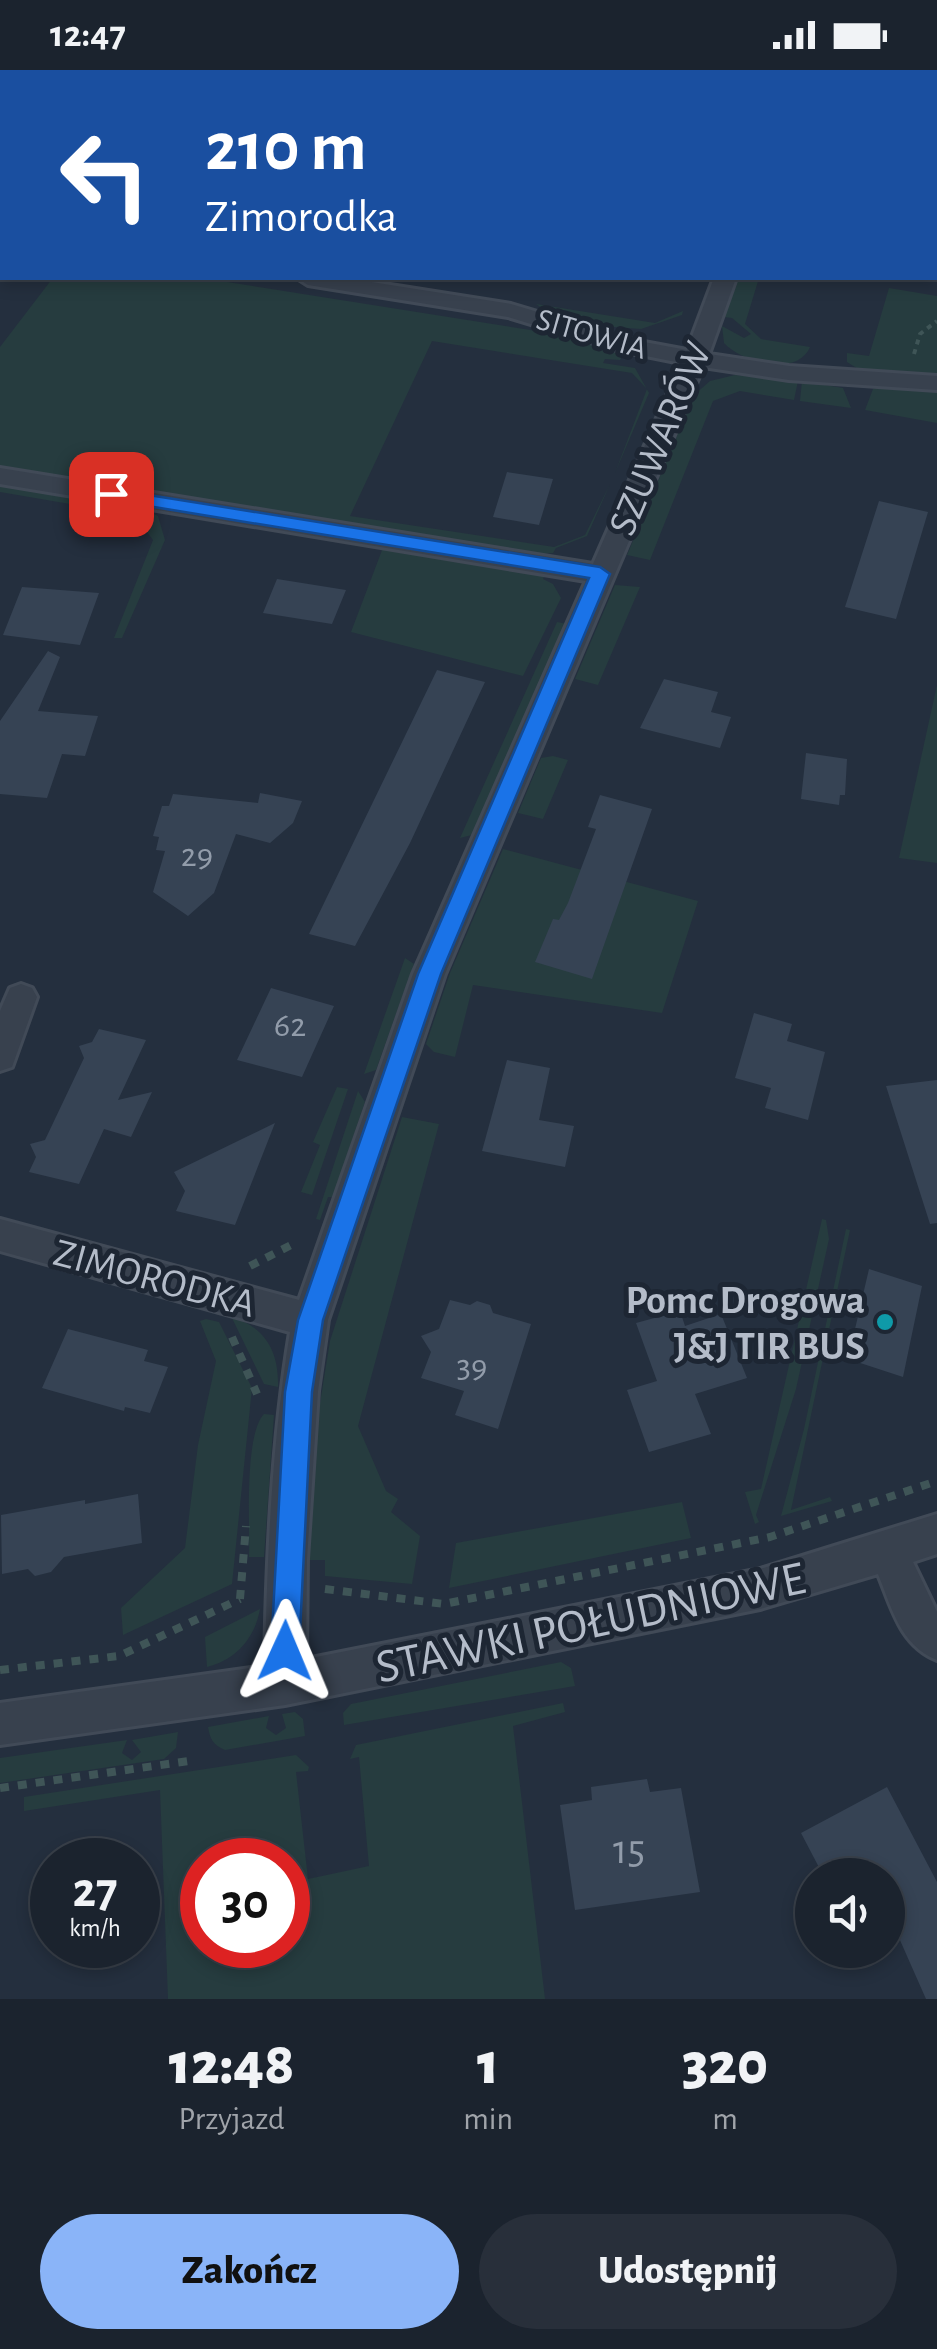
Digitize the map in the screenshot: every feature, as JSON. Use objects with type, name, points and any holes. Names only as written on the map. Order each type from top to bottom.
[{"type":"street","name":"SITOWIA","points":[[320,280],[512,311],[624,346],[695,359],[784,372],[937,384]]},
{"type":"street","name":"SZUWARÓW","points":[[284,1684],[298,1392],[310,1320],[430,974],[695,359],[724,280]]},
{"type":"street","points":[[0,476],[600,574]]},
{"type":"street","points":[[0,1057],[21,997]]},
{"type":"street","name":"ZIMORODKA","points":[[0,1236],[310,1320]]},
{"type":"street","name":"STAWKI POŁUDNIOWE","points":[[0,1724],[284,1684],[760,1589],[937,1534]]},
{"type":"street","points":[[889,1552],[919,1623],[937,1640]]},
{"type":"path","points":[[911,382],[915,342],[925,328],[937,321]]},
{"type":"path","points":[[229,1330],[258,1389],[256,1400]]},
{"type":"path","points":[[310,1586],[444,1604],[770,1537],[937,1481]]},
{"type":"path","points":[[240,1599],[246,1519]]},
{"type":"path","points":[[0,1670],[119,1656],[251,1593]]},
{"type":"path","points":[[0,1788],[196,1760]]},
{"type":"green space","points":[[51,280],[215,280],[594,340],[608,351],[623,355],[620,360],[605,359],[603,363],[635,368],[646,388],[632,373],[432,341],[350,516],[554,547],[585,535],[610,484],[587,536],[556,548],[553,553],[541,554],[0,466],[0,347]]},
{"type":"green space","points":[[738,280],[758,280],[745,324],[761,339],[810,347],[793,362],[755,361],[724,343],[722,326],[744,338],[751,334],[732,318],[724,317]]},
{"type":"green space","points":[[889,288],[937,296],[937,376],[860,370],[847,362],[847,353],[869,356]]},
{"type":"green space","points":[[536,304],[655,323],[683,311],[682,315],[641,329],[587,325],[553,315]]},
{"type":"green space","points":[[735,375],[798,381],[794,400],[740,391],[713,401],[650,560],[627,555],[694,395],[710,381]]},
{"type":"green space","points":[[802,381],[843,388],[851,408],[800,401]]},
{"type":"green space","points":[[885,386],[937,392],[937,423],[865,410],[873,389]]},
{"type":"green space","points":[[647,389],[649,393],[615,473]]},
{"type":"green space","points":[[0,483],[139,507],[158,516],[165,540],[122,638],[114,638],[153,540],[134,515],[0,492]]},
{"type":"green space","points":[[384,545],[545,575],[543,579],[553,584],[561,598],[523,676],[351,632]]},
{"type":"green space","points":[[615,585],[640,587],[598,685],[575,679]]},
{"type":"green space","points":[[557,622],[567,624],[472,835],[460,838]]},
{"type":"green space","points":[[937,685],[937,863],[899,858]]},
{"type":"green space","points":[[541,758],[568,760],[543,819],[518,813]]},
{"type":"green space","points":[[503,849],[698,901],[662,1013],[473,985],[455,1057],[434,1052],[426,1044],[450,973]]},
{"type":"green space","points":[[405,958],[414,964],[376,1070],[364,1074]]},
{"type":"green space","points":[[337,1087],[348,1089],[312,1195],[301,1192],[320,1145],[313,1142]]},
{"type":"green space","points":[[358,1091],[365,1102],[333,1197],[328,1197],[320,1220],[316,1219]]},
{"type":"green space","points":[[402,1117],[439,1124],[358,1426],[386,1491],[398,1499],[391,1512],[420,1536],[412,1584],[325,1576],[325,1560],[308,1560],[311,1459],[330,1341]]},
{"type":"green space","points":[[822,1219],[826,1220],[829,1239],[796,1389],[756,1515],[759,1522],[755,1524],[745,1492],[761,1489]]},
{"type":"green space","points":[[846,1229],[850,1230],[791,1510],[830,1497],[832,1501],[781,1516],[804,1429]]},
{"type":"green space","points":[[231,1316],[253,1327],[268,1343],[276,1363],[278,1387],[264,1384]]},
{"type":"green space","points":[[200,1321],[219,1322],[252,1388],[232,1584],[123,1635],[121,1608],[185,1548],[198,1445],[216,1361]]},
{"type":"green space","points":[[264,1414],[274,1415],[264,1557],[249,1557],[251,1460],[253,1441]]},
{"type":"green space","points":[[682,1502],[691,1538],[449,1588],[456,1543]]},
{"type":"green space","points":[[260,1609],[254,1629],[242,1646],[227,1659],[207,1667],[205,1637]]},
{"type":"green space","points":[[561,1662],[571,1668],[575,1686],[344,1725],[343,1713],[351,1704]]},
{"type":"green space","points":[[563,1703],[565,1712],[513,1726],[545,1999],[168,1999],[160,1790],[24,1811],[24,1797],[296,1755],[309,1767],[308,1771],[296,1772],[303,1838],[180,1838],[180,1968],[310,1968],[310,1879],[369,1866],[359,1757],[350,1759],[356,1745]]},
{"type":"green space","points":[[295,1712],[303,1719],[305,1736],[225,1750],[215,1744],[208,1727],[269,1716],[266,1728],[276,1735],[286,1728],[282,1714]]},
{"type":"green space","points":[[178,1732],[176,1748],[164,1759],[0,1783],[0,1758],[127,1740],[122,1753],[132,1760],[141,1752],[132,1740]]},
{"type":"building","points":[[507,472],[553,479],[539,525],[493,517]]},
{"type":"building","points":[[879,501],[928,512],[896,619],[845,607]]},
{"type":"building","points":[[277,579],[346,590],[332,624],[263,613]]},
{"type":"building","points":[[22,587],[99,593],[80,645],[3,635]]},
{"type":"building","points":[[48,651],[60,657],[38,711],[98,716],[85,756],[62,754],[47,798],[0,794],[0,721]]},
{"type":"building","points":[[437,670],[485,682],[410,843],[355,946],[309,934]]},
{"type":"building","points":[[664,679],[718,692],[711,712],[731,717],[720,748],[640,728]]},
{"type":"building","points":[[806,753],[847,759],[845,795],[840,795],[839,805],[801,799]]},
{"type":"building","points":[[260,793],[302,801],[293,823],[270,843],[236,834],[214,893],[188,916],[153,892],[165,851],[156,850],[159,837],[153,836],[162,806],[169,806],[173,794],[258,803]]},
{"type":"building","points":[[600,795],[652,809],[592,979],[535,962],[553,919],[559,920],[568,903],[596,829],[588,827]]},
{"type":"building","points":[[271,988],[334,1006],[302,1077],[237,1060]]},
{"type":"building","points":[[754,1013],[792,1024],[787,1041],[825,1052],[808,1120],[765,1108],[771,1088],[735,1078]]},
{"type":"building","points":[[99,1029],[146,1040],[118,1100],[152,1092],[131,1137],[104,1129],[79,1184],[29,1172],[36,1157],[30,1144],[45,1140],[84,1058],[79,1046],[92,1042]]},
{"type":"building","points":[[507,1060],[550,1068],[539,1120],[574,1126],[565,1167],[482,1151]]},
{"type":"building","points":[[937,1080],[937,1223],[930,1224],[886,1086]]},
{"type":"building","points":[[275,1123],[235,1225],[176,1211],[185,1191],[174,1172]]},
{"type":"building","name":"Pomc Drogowa J&J TIR BUS","points":[[869,1269],[922,1286],[903,1377],[848,1359]]},
{"type":"building","points":[[450,1300],[470,1305],[477,1301],[490,1305],[493,1313],[531,1324],[498,1429],[455,1415],[464,1391],[421,1378],[431,1352],[421,1336],[439,1329]]},
{"type":"building","points":[[680,1311],[685,1326],[721,1314],[747,1378],[695,1394],[711,1434],[649,1452],[627,1390],[657,1381],[636,1323]]},
{"type":"building","points":[[68,1329],[148,1350],[144,1361],[168,1367],[150,1413],[125,1407],[124,1411],[42,1388]]},
{"type":"building","points":[[138,1494],[142,1543],[64,1557],[51,1572],[35,1576],[28,1569],[2,1574],[1,1515]]},
{"type":"building","points":[[647,1779],[650,1792],[681,1788],[700,1892],[575,1910],[560,1805],[592,1800],[591,1787]]},
{"type":"building","points":[[887,1787],[937,1882],[937,1999],[926,1999],[905,1951],[905,1858],[814,1858],[801,1833]]},
{"type":"place","name":"Pomc Drogowa J&J TIR BUS","points":[[885,1322]]},
{"type":"route","points":[[111,494],[600,574],[430,974],[310,1320],[298,1392],[285,1651]]}]
